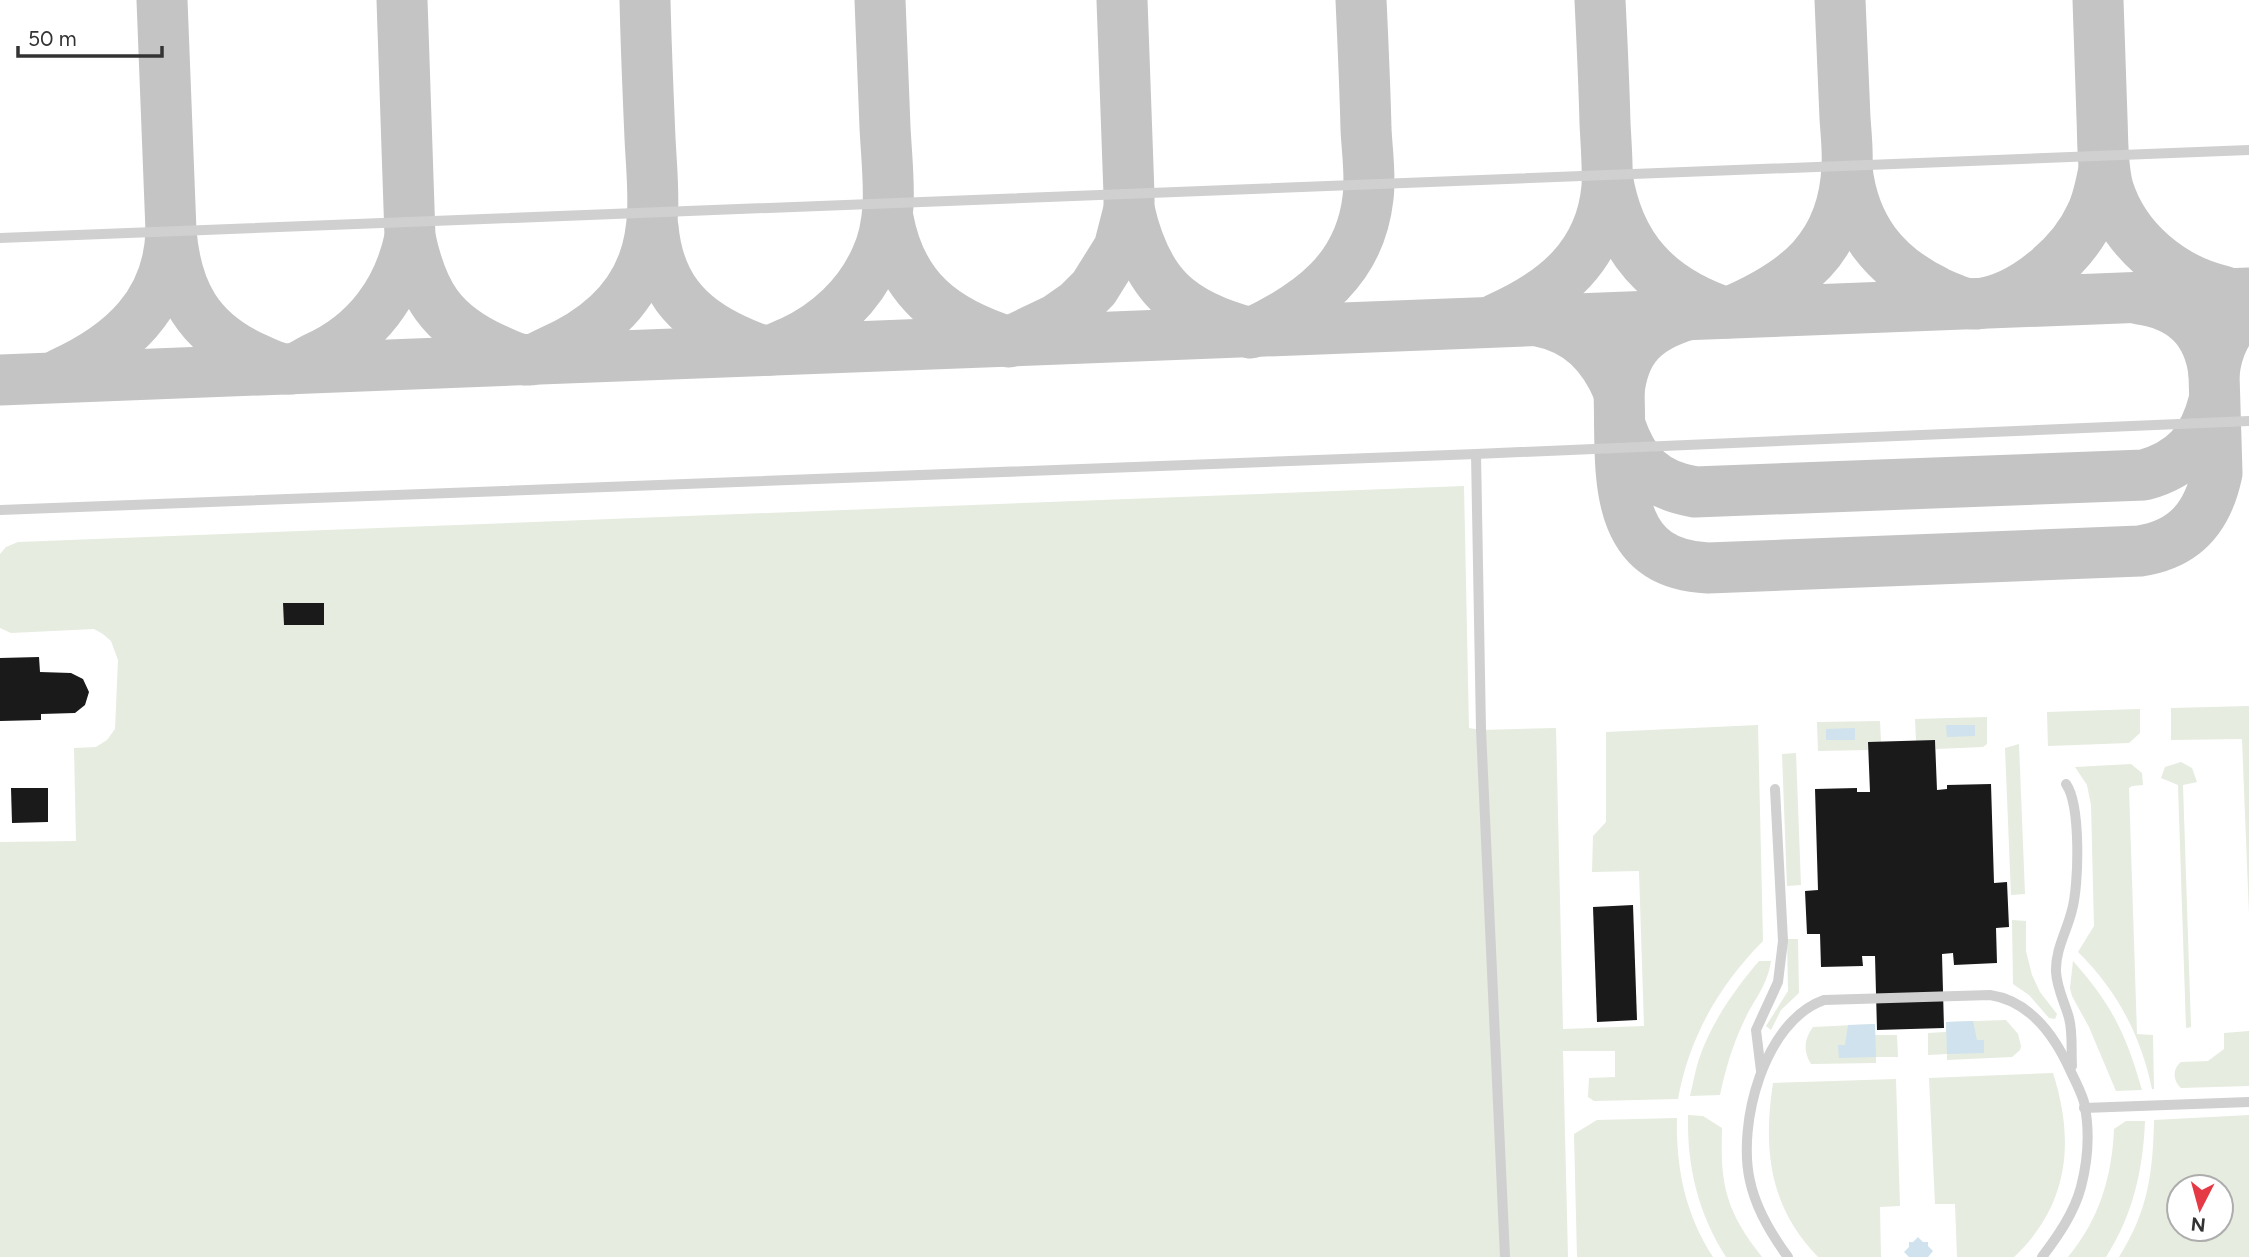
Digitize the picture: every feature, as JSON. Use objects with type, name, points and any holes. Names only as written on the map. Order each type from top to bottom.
[{"type":"lane","points":[[0,238],[2249,150]]},
{"type":"lane","points":[[0,510],[1476,454],[2249,421]]},
{"type":"lane","points":[[1476,454],[1481,730],[1505,1257]]},
{"type":"lane","points":[[2066,784],[2074,804],[2076,887],[2056,970],[2057,982],[2070,1020],[2072,1074]]},
{"type":"lane","points":[[1762,1075],[1756,1030],[1778,982],[1783,941],[1775,789]]},
{"type":"lane","points":[[1788,1257],[1772,1236],[1759,1209],[1750,1181],[1746,1153],[1747,1125],[1753,1097],[1774,1047],[1788,1026],[1796,1017],[1824,1000],[1990,995],[2012,1000],[2031,1013],[2051,1036],[2072,1074],[2084,1108],[2088,1129],[2087,1159],[2081,1189],[2071,1213],[2042,1257]]},
{"type":"lane","points":[[2084,1108],[2249,1102]]},
{"type":"shaded area","points":[[1464,486],[1469,728],[1556,728],[1563,1029],[1644,1026],[1639,871],[1592,872],[1593,836],[1606,822],[1606,732],[1758,725],[1763,941],[1733,976],[1708,1014],[1690,1055],[1678,1099],[1594,1101],[1588,1097],[1589,1078],[1615,1077],[1615,1051],[1563,1051],[1568,1257],[0,1257],[0,842],[76,841],[74,748],[96,747],[107,740],[115,729],[118,660],[111,641],[94,629],[11,633],[0,628],[0,554],[6,547],[18,542]]},
{"type":"shaded area","points":[[2249,706],[2249,915],[2242,739],[2171,740],[2171,708]]},
{"type":"shaded area","points":[[2140,709],[2140,733],[2129,743],[2048,746],[2047,712]]},
{"type":"shaded area","points":[[1987,717],[1987,744],[1983,747],[1936,749],[1935,740],[1916,741],[1915,719]]},
{"type":"shaded area","points":[[1880,721],[1881,742],[1868,742],[1868,750],[1818,751],[1817,722]]},
{"type":"shaded area","points":[[2019,744],[2025,894],[2011,895],[2005,748]]},
{"type":"shaded area","points":[[1796,753],[1801,885],[1787,886],[1782,754]]},
{"type":"shaded area","points":[[2181,762],[2192,768],[2197,782],[2183,785],[2191,1027],[2186,1028],[2178,785],[2161,778],[2165,767]]},
{"type":"shaded area","points":[[2131,764],[2142,773],[2143,785],[2129,788],[2137,1034],[2153,1035],[2154,1089],[2126,1015],[2104,982],[2078,952],[2094,926],[2091,805],[2087,785],[2075,767]]},
{"type":"shaded area","points":[[2012,920],[2026,921],[2026,951],[2032,975],[2040,992],[2057,1014],[2055,1019],[2049,1018],[2029,995],[2013,984]]},
{"type":"shaded area","points":[[1787,939],[1798,939],[1799,993],[1781,1010],[1771,1030],[1766,1026],[1788,991]]},
{"type":"shaded area","points":[[1759,961],[1771,961],[1769,970],[1736,1039],[1720,1095],[1690,1096],[1699,1059],[1710,1032]]},
{"type":"shaded area","points":[[2073,961],[2108,1006],[2130,1052],[2142,1090],[2116,1091],[2089,1027],[2072,996],[2070,988]]},
{"type":"shaded area","points":[[2006,1020],[2018,1034],[2021,1046],[2012,1057],[1947,1060],[1947,1054],[1928,1055],[1928,1033],[1946,1032],[1946,1022]]},
{"type":"shaded area","points":[[1875,1024],[1875,1035],[1897,1035],[1898,1057],[1876,1057],[1876,1063],[1811,1064],[1806,1045],[1813,1027]]},
{"type":"shaded area","points":[[2249,1031],[2249,1086],[2181,1088],[2178,1085],[2175,1071],[2181,1062],[2208,1061],[2224,1049],[2224,1033]]},
{"type":"shaded area","points":[[2053,1073],[2064,1124],[2065,1148],[2056,1194],[2046,1216],[2014,1257],[1957,1257],[1955,1204],[1935,1204],[1929,1078]]},
{"type":"shaded area","points":[[1896,1079],[1900,1206],[1880,1207],[1881,1257],[1818,1257],[1789,1218],[1773,1176],[1769,1131],[1773,1083]]},
{"type":"shaded area","points":[[1688,1115],[1703,1116],[1722,1128],[1722,1166],[1728,1197],[1740,1226],[1762,1257],[1726,1257],[1716,1240],[1696,1189]]},
{"type":"shaded area","points":[[2249,1115],[2249,1257],[2119,1257],[2143,1207],[2152,1157],[2154,1120]]},
{"type":"shaded area","points":[[1677,1118],[1678,1155],[1684,1190],[1695,1224],[1713,1257],[1577,1257],[1574,1134],[1597,1120]]},
{"type":"shaded area","points":[[2126,1121],[2145,1121],[2139,1174],[2123,1225],[2106,1257],[2068,1257],[2096,1213],[2107,1181],[2114,1129]]},
{"type":"water","points":[[1946,725],[1975,725],[1975,736],[1947,737]]},
{"type":"water","points":[[1855,728],[1855,740],[1826,740],[1826,729]]},
{"type":"water","points":[[1973,1021],[1977,1040],[1984,1040],[1984,1053],[1947,1054],[1946,1022]]},
{"type":"water","points":[[1875,1024],[1876,1057],[1839,1058],[1838,1045],[1845,1045],[1848,1025]]},
{"type":"water","points":[[1918,1237],[1923,1242],[1928,1242],[1933,1251],[1928,1257],[1909,1257],[1904,1252],[1909,1247],[1909,1242]]},
{"type":"building","points":[[283,603],[324,603],[324,625],[284,625]]},
{"type":"building","points":[[39,657],[40,672],[71,673],[83,679],[89,692],[85,705],[75,713],[41,714],[41,720],[0,721],[0,658]]},
{"type":"building","points":[[1935,740],[1937,790],[1947,789],[1947,785],[1991,784],[1994,883],[2007,882],[2009,927],[1996,928],[1997,963],[1954,965],[1953,953],[1942,954],[1944,1028],[1877,1030],[1875,956],[1862,956],[1863,966],[1821,967],[1820,934],[1807,934],[1805,891],[1818,890],[1815,789],[1857,788],[1857,792],[1870,792],[1868,742]]},
{"type":"building","points":[[11,788],[48,788],[48,822],[12,823]]},
{"type":"building","points":[[1633,905],[1637,1020],[1597,1022],[1593,907]]},
{"type":"taxiway","points":[[60,374],[82,363],[122,336],[151,301],[162,280],[171,231],[162,0]]},
{"type":"taxiway","points":[[171,231],[178,273],[194,308],[219,336],[255,358],[282,368],[296,368],[334,348],[365,324],[389,293],[405,257],[410,237],[402,0]]},
{"type":"taxiway","points":[[410,237],[421,275],[436,305],[460,329],[517,358],[532,359],[564,345],[606,317],[636,278],[648,248],[651,232],[653,185],[645,0]]},
{"type":"taxiway","points":[[653,227],[661,265],[677,296],[702,321],[744,344],[763,350],[776,349],[818,327],[841,308],[869,272],[886,226],[888,177],[880,0]]},
{"type":"taxiway","points":[[888,218],[894,243],[915,283],[945,312],[985,334],[1009,342],[1057,319],[1077,305],[1094,288],[1119,248],[1129,209],[1122,0]]},
{"type":"taxiway","points":[[1129,209],[1145,257],[1169,292],[1185,305],[1225,325],[1251,333],[1293,310],[1329,282],[1355,245],[1368,198],[1361,0]]},
{"type":"taxiway","points":[[1496,319],[1537,297],[1571,269],[1585,252],[1603,211],[1607,171],[1600,0]]},
{"type":"taxiway","points":[[1607,175],[1612,201],[1632,245],[1645,263],[1681,292],[1727,313],[1752,302],[1795,275],[1826,241],[1837,219],[1844,195],[1847,154],[1840,0]]},
{"type":"taxiway","points":[[2098,0],[2104,162],[2108,188],[2115,207],[2138,240],[2168,267],[2185,277],[2223,291]]},
{"type":"taxiway","points":[[1847,169],[1851,190],[1865,227],[1887,257],[1918,282],[1972,304],[2012,294],[2045,273],[2059,259],[2083,230],[2091,215],[2104,169]]},
{"type":"taxiway","points":[[0,380],[2249,293]]},
{"type":"taxiway","points":[[2139,299],[2169,307],[2191,322],[2206,345],[2214,374],[2224,338],[2249,309]]},
{"type":"taxiway","points":[[1538,321],[1566,330],[1588,345],[1613,378],[1619,392],[1626,363],[1639,342],[1659,326],[1687,315]]},
{"type":"taxiway","points":[[1619,392],[1622,479],[1627,506],[1636,530],[1652,549],[1675,562],[1708,568],[2140,551],[2170,542],[2182,535],[2201,515],[2217,473],[2214,374]]},
{"type":"taxiway","points":[[1620,425],[1631,451],[1647,471],[1667,484],[1695,492],[2144,475],[2170,464],[2190,449],[2204,428],[2214,401]]}]
